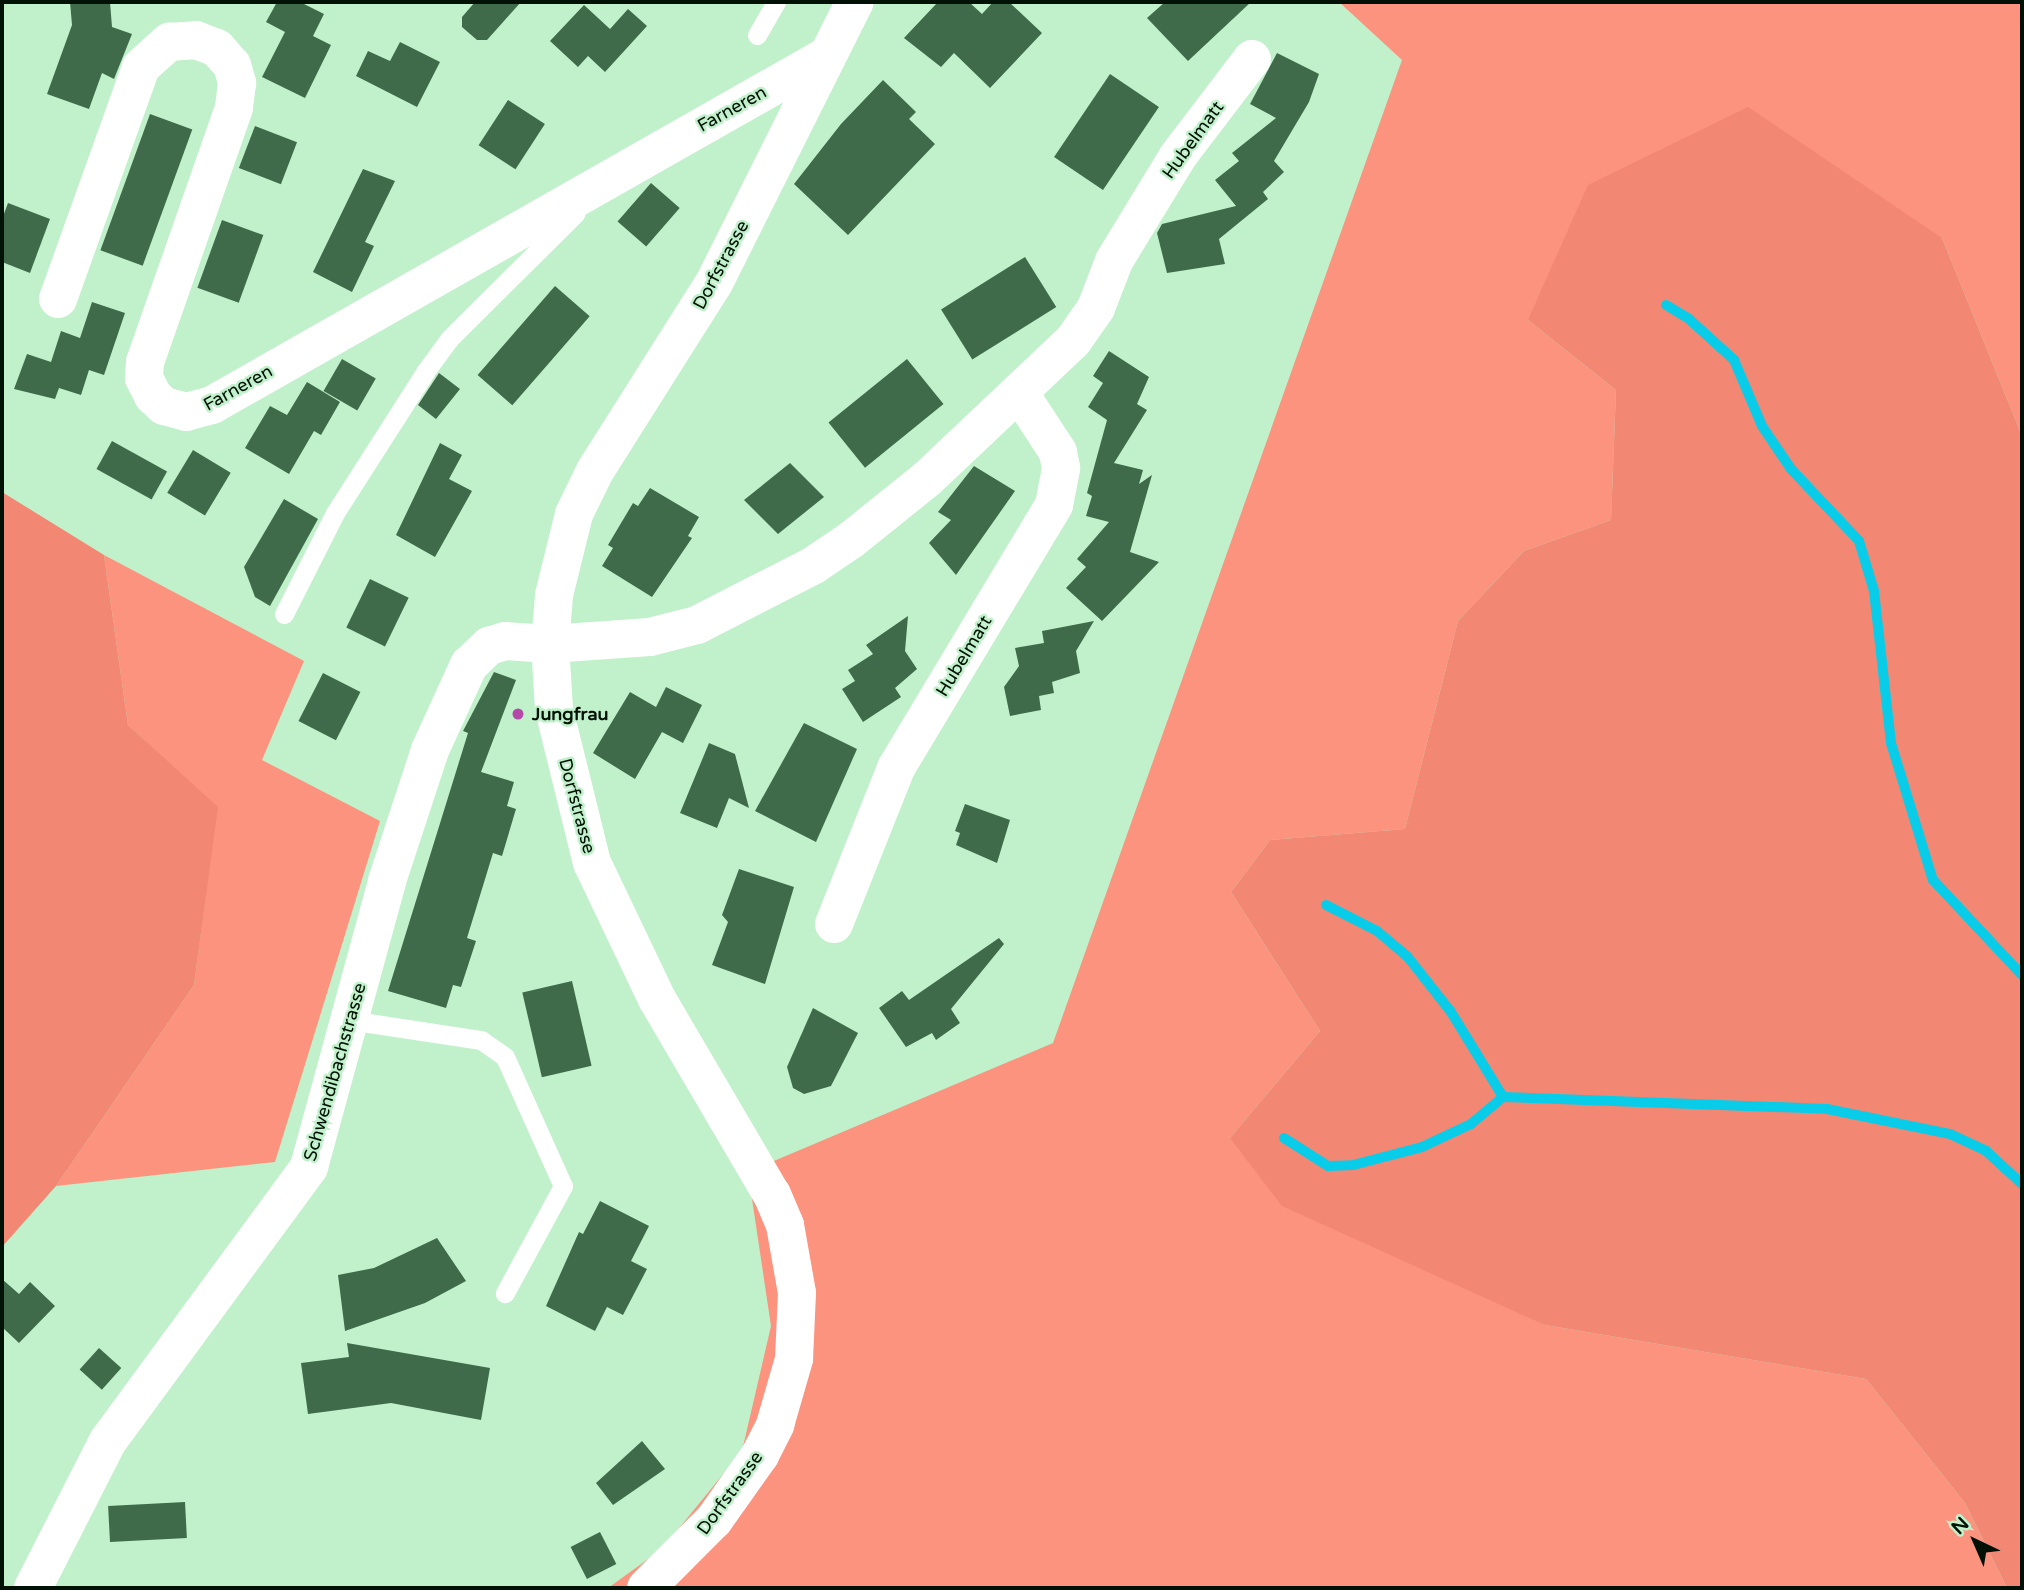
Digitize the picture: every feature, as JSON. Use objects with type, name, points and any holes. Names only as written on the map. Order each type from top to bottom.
[{"type":"street","name":"Dorfstrasse","points":[[646,1588],[714,1520],[760,1455],[775,1425],[794,1359],[797,1293],[785,1225],[772,1195],[657,999],[592,863],[563,757],[550,644],[561,552],[574,514],[595,471],[714,283],[855,2]]},
{"type":"street","name":"Farneren","points":[[58,299],[141,66],[169,42],[196,40],[217,48],[232,65],[237,96],[145,362],[147,387],[174,411],[186,412],[212,405],[828,55]]},
{"type":"street","name":"Hubelmatt","points":[[550,644],[675,631],[757,596],[851,540],[1020,394],[1081,330],[1096,307],[1114,261],[1178,156],[1252,59]]},
{"type":"street","name":"Hubelmatt","points":[[834,925],[896,768],[1054,505],[1061,468],[1058,452],[1020,394]]},
{"type":"street","name":"Schwendibachstrasse","points":[[33,1588],[108,1441],[309,1167],[349,1020],[425,763],[461,677],[479,654],[497,643],[550,644]]},
{"type":"lane","points":[[757,35],[776,2]]},
{"type":"lane","points":[[284,614],[335,513],[438,355],[604,181]]},
{"type":"lane","points":[[349,1020],[481,1040],[505,1057],[563,1186],[505,1293]]},
{"type":"shaded area","points":[[1339,2],[2022,2],[2022,436],[1942,238],[1528,320],[1616,390],[1611,520],[1524,551],[1458,621],[1405,829],[1270,840],[1231,892],[1320,1031],[1230,1138],[1545,1325],[1866,1379],[1965,1503],[2007,1588],[608,1588],[662,1549],[742,1451],[771,1326],[748,1172],[1053,1043],[1402,60]]},
{"type":"shaded area","points":[[1748,107],[1942,238],[2022,436],[2022,1588],[2007,1588],[1965,1503],[1866,1379],[1545,1325],[1282,1206],[1230,1138],[1320,1031],[1231,892],[1270,840],[1405,829],[1458,621],[1524,551],[1611,520],[1616,390],[1528,320],[1588,185]]},
{"type":"shaded area","points":[[2,492],[104,555],[128,725],[218,807],[194,985],[56,1186],[2,1247]]},
{"type":"shaded area","points":[[104,555],[304,661],[262,760],[380,821],[275,1162],[56,1186],[194,985],[217,808],[128,725]]},
{"type":"building","points":[[70,2],[110,2],[112,27],[132,34],[114,79],[102,73],[89,109],[47,94],[72,25]]},
{"type":"building","points":[[277,2],[300,2],[324,14],[313,36],[331,45],[305,98],[262,77],[285,32],[266,22]]},
{"type":"building","points":[[475,2],[521,2],[487,40],[477,40],[462,27],[462,17]]},
{"type":"building","points":[[938,2],[969,2],[982,14],[993,2],[1009,2],[1042,33],[990,88],[954,53],[941,67],[904,38]]},
{"type":"building","points":[[1165,2],[1251,2],[1188,61],[1147,18]]},
{"type":"building","points":[[584,5],[610,29],[628,9],[647,26],[605,72],[588,56],[578,67],[550,41]]},
{"type":"building","points":[[400,42],[440,62],[417,107],[356,76],[368,51],[390,61]]},
{"type":"building","points":[[1277,53],[1319,74],[1309,102],[1274,161],[1284,172],[1263,192],[1268,199],[1219,239],[1225,264],[1167,273],[1157,233],[1162,224],[1236,206],[1215,180],[1239,161],[1232,153],[1276,118],[1250,104]]},
{"type":"building","points":[[1110,74],[1159,107],[1103,190],[1054,157]]},
{"type":"building","points":[[883,80],[916,112],[909,119],[935,144],[848,235],[794,184],[841,124]]},
{"type":"building","points":[[508,100],[545,124],[515,169],[479,145]]},
{"type":"building","points":[[150,114],[192,129],[143,266],[100,250]]},
{"type":"building","points":[[255,126],[297,142],[281,184],[239,168]]},
{"type":"building","points":[[363,169],[395,181],[365,242],[374,246],[352,292],[313,272]]},
{"type":"building","points":[[651,183],[680,208],[646,246],[618,221]]},
{"type":"building","points":[[8,203],[50,219],[30,273],[2,262],[2,219]]},
{"type":"building","points":[[222,220],[263,235],[239,303],[197,288]]},
{"type":"building","points":[[1025,257],[1056,307],[972,359],[941,309]]},
{"type":"building","points":[[555,286],[590,316],[512,405],[478,375]]},
{"type":"building","points":[[92,302],[125,313],[104,375],[89,370],[81,395],[59,388],[55,399],[14,389],[27,354],[51,362],[61,331],[80,338]]},
{"type":"building","points":[[1109,351],[1149,377],[1137,404],[1147,410],[1114,463],[1143,470],[1139,484],[1152,475],[1130,552],[1159,562],[1102,621],[1066,588],[1086,567],[1077,559],[1109,522],[1086,516],[1092,496],[1087,493],[1107,420],[1088,407],[1103,383],[1093,376]]},
{"type":"building","points":[[342,359],[376,378],[357,411],[324,391]]},
{"type":"building","points":[[907,359],[944,404],[865,468],[829,423]]},
{"type":"building","points":[[439,373],[460,389],[436,419],[418,405]]},
{"type":"building","points":[[307,382],[340,402],[321,435],[314,431],[289,474],[245,448],[270,406],[287,415]]},
{"type":"building","points":[[112,441],[167,472],[152,500],[96,469]]},
{"type":"building","points":[[440,443],[462,455],[449,479],[472,491],[435,557],[396,535]]},
{"type":"building","points":[[193,450],[231,473],[205,516],[167,493]]},
{"type":"building","points":[[790,463],[824,497],[778,534],[744,500]]},
{"type":"building","points":[[974,466],[1015,491],[956,575],[929,543],[951,520],[938,512]]},
{"type":"building","points":[[650,488],[699,517],[688,536],[692,538],[652,597],[602,566],[613,548],[608,545],[633,503],[638,506]]},
{"type":"building","points":[[284,499],[318,519],[270,606],[255,597],[244,567]]},
{"type":"building","points":[[370,579],[409,598],[385,646],[346,628]]},
{"type":"building","points":[[908,616],[905,651],[917,669],[895,688],[901,697],[863,722],[842,689],[855,681],[848,670],[873,654],[866,645]]},
{"type":"building","points":[[1094,621],[1076,651],[1080,673],[1052,682],[1054,693],[1039,696],[1041,710],[1010,716],[1004,687],[1019,666],[1015,648],[1044,643],[1042,631]]},
{"type":"building","points":[[494,672],[516,680],[481,772],[514,782],[507,806],[516,809],[502,856],[493,853],[467,938],[476,941],[461,987],[453,985],[446,1008],[388,991],[468,733],[463,731]]},
{"type":"building","points":[[323,673],[360,692],[336,740],[298,721]]},
{"type":"building","points":[[666,687],[702,705],[683,743],[662,732],[635,779],[593,753],[630,692],[656,707]]},
{"type":"building","points":[[804,723],[857,749],[816,842],[755,811]]},
{"type":"building","points":[[709,743],[735,754],[749,808],[729,798],[717,828],[680,813]]},
{"type":"building","points":[[965,804],[1010,820],[997,863],[956,845],[960,833],[955,831]]},
{"type":"building","points":[[739,869],[794,887],[765,984],[712,965],[728,922],[722,915]]},
{"type":"building","points":[[999,938],[1004,944],[951,1009],[960,1023],[936,1040],[932,1033],[906,1047],[879,1008],[902,991],[909,1000]]},
{"type":"building","points":[[572,981],[592,1066],[542,1077],[522,992]]},
{"type":"building","points":[[813,1008],[858,1033],[831,1086],[804,1094],[793,1088],[787,1067]]},
{"type":"building","points":[[600,1201],[649,1226],[631,1261],[647,1269],[623,1315],[607,1307],[595,1331],[546,1306],[579,1232],[583,1234]]},
{"type":"building","points":[[437,1238],[466,1281],[425,1303],[345,1331],[338,1275],[374,1268]]},
{"type":"building","points":[[2,1279],[19,1294],[30,1282],[55,1306],[19,1343],[2,1327]]},
{"type":"building","points":[[347,1343],[490,1368],[481,1420],[391,1403],[308,1414],[301,1363],[349,1357]]},
{"type":"building","points":[[99,1348],[121,1368],[102,1390],[80,1370]]},
{"type":"building","points":[[642,1441],[665,1469],[613,1505],[596,1483]]},
{"type":"building","points":[[185,1502],[187,1538],[110,1542],[108,1506]]},
{"type":"building","points":[[600,1532],[616,1564],[587,1579],[571,1547]]},
{"type":"waterway","points":[[1666,305],[1689,319],[1734,360],[1762,426],[1791,469],[1859,541],[1874,591],[1891,743],[1933,880],[2022,975]]},
{"type":"waterway","points":[[1326,905],[1377,931],[1407,956],[1451,1012],[1503,1097]]},
{"type":"waterway","points":[[1284,1138],[1328,1166],[1353,1165],[1422,1147],[1471,1124],[1503,1097],[1827,1109],[1950,1134],[1986,1151],[2022,1184]]},
{"type":"place","name":"Jungfrau","points":[[518,714]]}]
